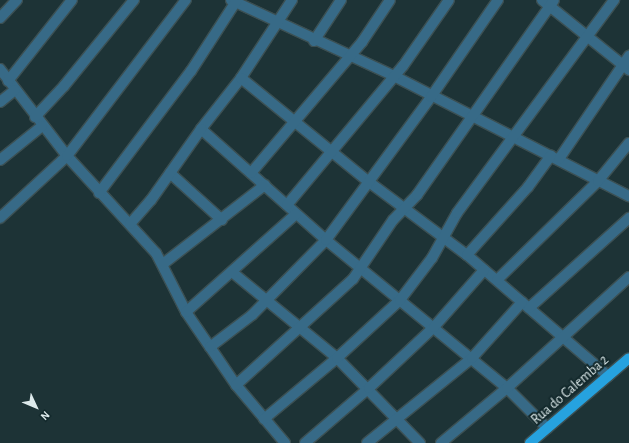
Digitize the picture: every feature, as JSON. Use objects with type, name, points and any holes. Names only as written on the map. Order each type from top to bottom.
[{"type":"main road","name":"Rua do Calemba 2","points":[[530,443],[629,358]]},
{"type":"street","points":[[0,18],[17,0]]},
{"type":"street","points":[[8,81],[72,0]]},
{"type":"street","points":[[35,117],[64,86],[134,0]]},
{"type":"street","points":[[0,218],[67,156],[186,0]]},
{"type":"street","points":[[130,224],[241,78],[292,0]]},
{"type":"street","points":[[314,40],[341,0]]},
{"type":"street","points":[[251,173],[297,121],[350,56],[390,0]]},
{"type":"street","points":[[286,205],[394,76],[449,0]]},
{"type":"street","points":[[210,347],[252,315],[326,240],[431,97],[498,0]]},
{"type":"street","points":[[264,418],[337,358],[400,300],[432,258],[457,213],[589,36],[614,0]]},
{"type":"street","points":[[99,193],[191,71],[235,1],[277,23],[394,76],[431,97],[514,136],[598,181],[627,192]]},
{"type":"street","points":[[236,385],[300,329],[352,279],[393,220],[417,196],[549,2],[589,36],[627,63],[555,157],[467,255]]},
{"type":"street","points":[[0,69],[35,117],[67,156],[99,193],[130,224],[163,264],[186,312],[236,385],[285,443]]},
{"type":"street","points":[[241,78],[297,121],[369,182],[405,207],[443,238],[467,255],[608,376]]},
{"type":"street","points":[[0,102],[15,90]]},
{"type":"street","points":[[0,160],[42,126]]},
{"type":"street","points":[[201,129],[326,240],[434,326],[507,388],[547,428]]},
{"type":"street","points":[[497,280],[598,181],[629,143]]},
{"type":"street","points":[[170,173],[222,220]]},
{"type":"street","points":[[163,264],[222,220],[265,185]]},
{"type":"street","points":[[186,312],[296,214]]},
{"type":"street","points":[[367,443],[472,358],[526,305],[629,218]]},
{"type":"street","points":[[305,443],[369,388],[434,326],[484,270]]},
{"type":"street","points":[[232,272],[337,358],[369,388],[420,443]]},
{"type":"street","points":[[441,443],[507,388],[562,336],[629,277]]}]
